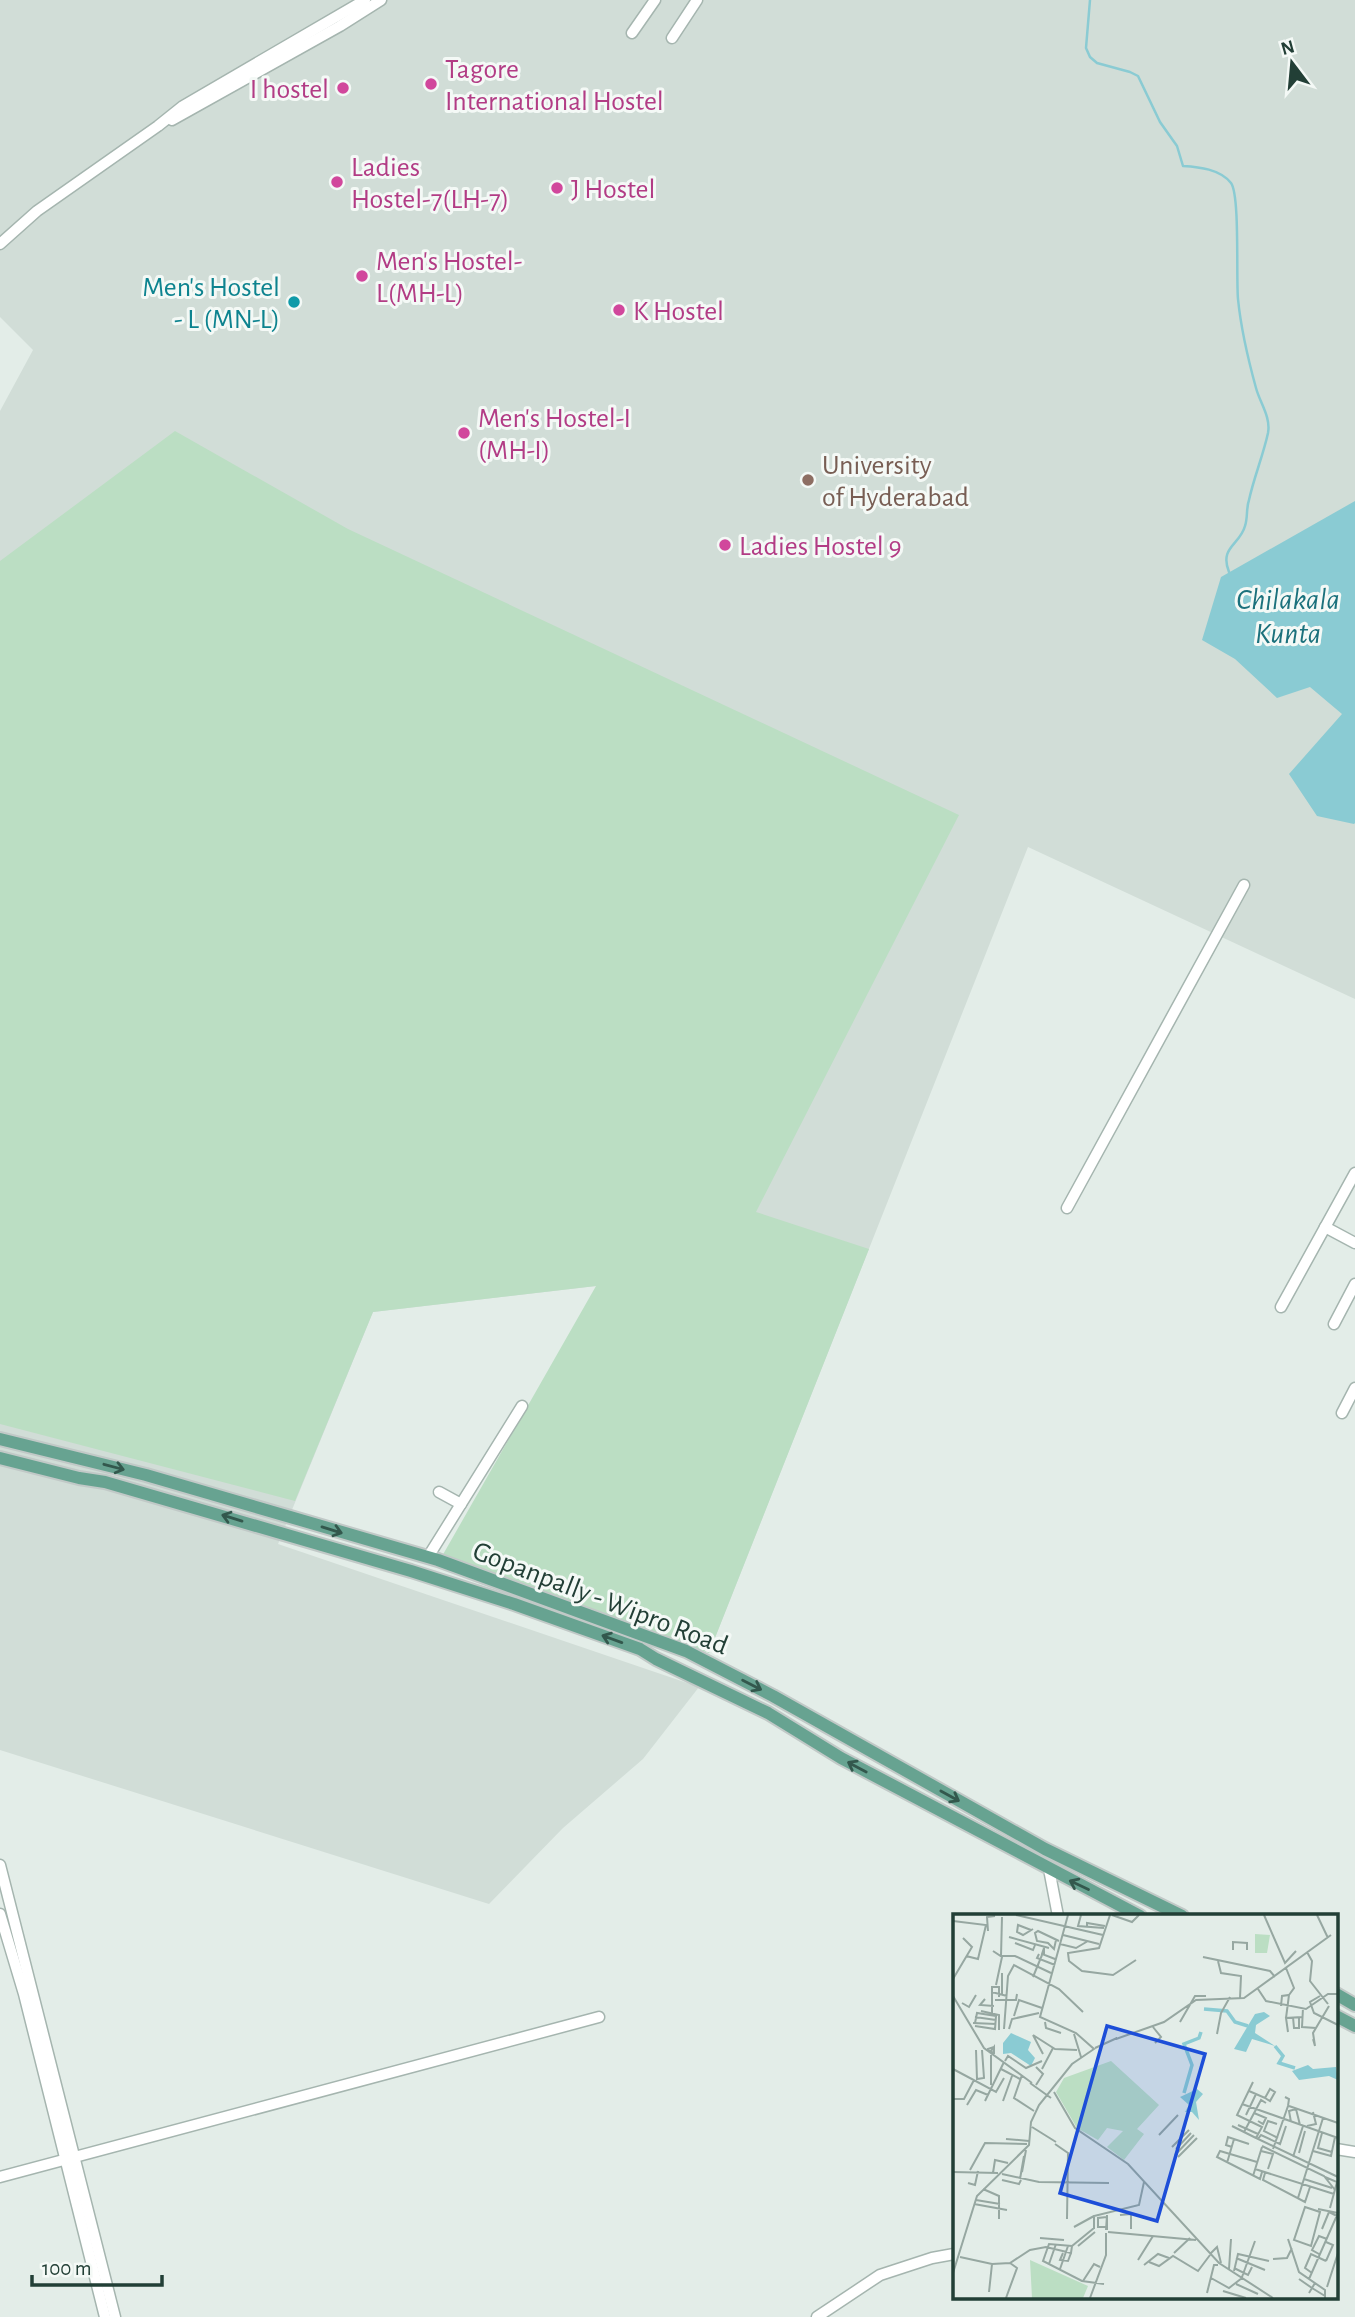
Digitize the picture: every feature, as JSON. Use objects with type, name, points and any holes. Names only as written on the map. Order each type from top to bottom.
[{"type":"main road","name":"Gopanpally - Wipro Road","points":[[0,1439],[146,1475],[428,1557],[686,1651],[773,1696],[1045,1849],[1178,1914]]},
{"type":"main road","name":"Gopanpally - Wipro Road","points":[[0,1458],[175,1501],[411,1571],[640,1649],[768,1713],[841,1758],[1136,1914]]},
{"type":"main road","points":[[79,1478],[84,1460]]},
{"type":"main road","points":[[656,1659],[664,1644]]},
{"type":"main road","points":[[1338,1995],[1355,2006],[1353,2024]]},
{"type":"street","points":[[0,244],[37,211],[183,106],[365,0]]},
{"type":"street","points":[[158,126],[190,111],[382,0]]},
{"type":"street","points":[[632,33],[655,0]]},
{"type":"street","points":[[672,38],[697,0]]},
{"type":"street","points":[[1067,1208],[1244,885]]},
{"type":"street","points":[[1281,1307],[1355,1173]]},
{"type":"street","points":[[1325,1227],[1355,1243]]},
{"type":"street","points":[[1334,1324],[1355,1284]]},
{"type":"street","points":[[1342,1413],[1355,1388]]},
{"type":"street","points":[[428,1557],[522,1406]]},
{"type":"street","points":[[439,1492],[461,1504]]},
{"type":"street","points":[[0,1865],[50,2070],[105,2317]]},
{"type":"street","points":[[1049,1869],[1058,1914]]},
{"type":"street","points":[[0,1914],[114,2317]]},
{"type":"street","points":[[0,2177],[599,2017]]},
{"type":"street","points":[[817,2317],[829,2313],[880,2275],[953,2253]]},
{"type":"shaded area","points":[[0,0],[1355,0],[1355,999],[1028,847],[709,1653],[596,1286],[373,1312],[278,1544],[699,1687],[643,1759],[563,1828],[489,1904],[0,1750],[0,411],[33,350],[0,317]]},
{"type":"green space","points":[[175,431],[348,529],[959,815],[756,1212],[869,1249],[709,1653],[441,1558],[596,1286],[373,1312],[295,1501],[0,1424],[0,561]]},
{"type":"water","name":"Chilakala Kunta","points":[[1355,501],[1354,824],[1317,816],[1289,774],[1342,714],[1310,687],[1277,698],[1235,659],[1202,640],[1221,577]]},
{"type":"waterway","points":[[1090,0],[1086,48],[1090,57],[1097,63],[1138,76],[1160,122],[1177,146],[1183,166],[1215,172],[1226,178],[1234,191],[1241,321],[1253,377],[1269,427],[1248,503],[1245,526],[1228,551],[1229,572]]},
{"type":"place","name":"Tagore International Hostel","points":[[431,84]]},
{"type":"place","name":"I hostel","points":[[343,88]]},
{"type":"place","name":"Ladies Hostel-7(LH-7)","points":[[337,182]]},
{"type":"place","name":"J Hostel","points":[[557,188]]},
{"type":"place","name":"Men's Hostel- L(MH-L)","points":[[362,276]]},
{"type":"place","name":"Men's Hostel - L (MN-L)","points":[[294,302]]},
{"type":"place","name":"K Hostel","points":[[619,310]]},
{"type":"place","name":"Men's Hostel-I (MH-I)","points":[[464,433]]},
{"type":"place","name":"University of Hyderabad","points":[[808,480]]},
{"type":"place","name":"Ladies Hostel 9","points":[[725,545]]}]
